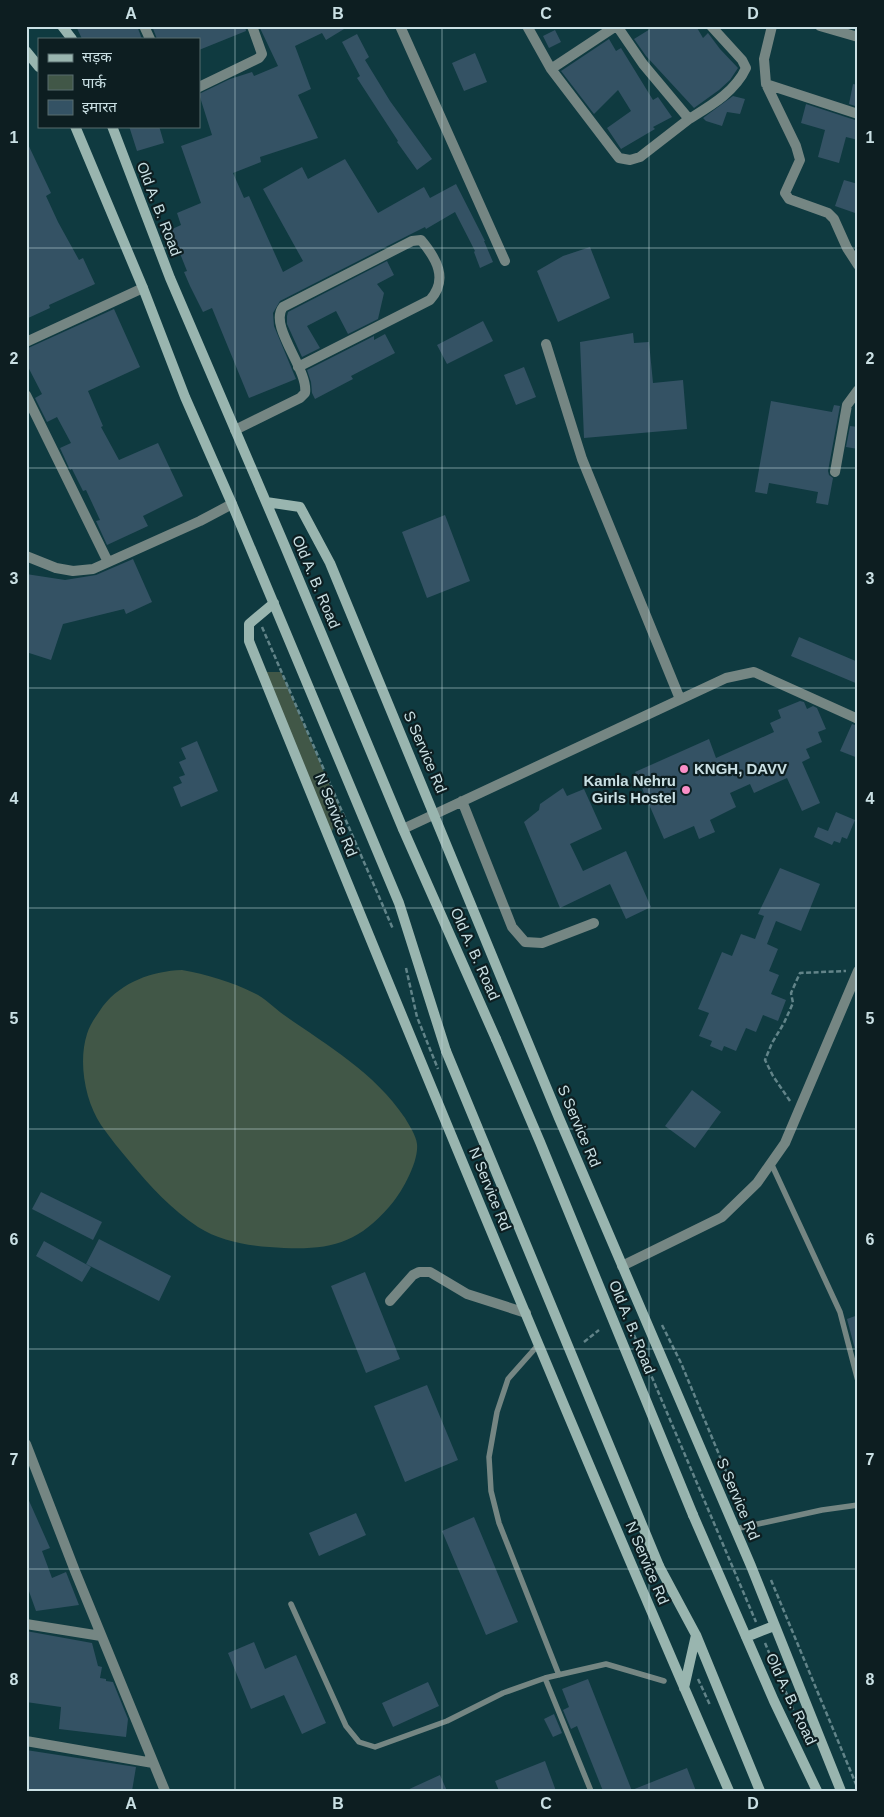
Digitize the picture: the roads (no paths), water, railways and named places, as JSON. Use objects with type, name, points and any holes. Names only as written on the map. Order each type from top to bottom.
[{"type":"main road","points":[[62,26],[71,38]]},
{"type":"main road","points":[[26,51],[38,66]]},
{"type":"main road","points":[[76,128],[143,288],[185,397],[232,504],[399,903],[446,1051],[659,1566],[696,1635],[760,1791]]},
{"type":"main road","name":"Old A. B. Road","points":[[113,128],[170,278],[403,829],[540,1142],[693,1515],[774,1701],[816,1790]]},
{"type":"main road","name":"S Service Rd","points":[[266,502],[300,507],[330,563],[559,1118],[735,1529],[841,1791]]},
{"type":"main road","name":"N Service Rd","points":[[274,604],[249,624],[249,641],[526,1313],[729,1791]]},
{"type":"main road","points":[[746,1637],[774,1626]]},
{"type":"main road","points":[[684,1688],[696,1635]]},
{"type":"street","points":[[144,26],[150,38]]},
{"type":"street","points":[[200,87],[259,58],[262,50],[252,26]]},
{"type":"street","points":[[400,26],[506,261]]},
{"type":"street","points":[[527,26],[551,69],[619,158],[630,160],[640,157],[689,119],[718,101],[742,77],[746,68],[742,60],[711,26]]},
{"type":"street","points":[[551,69],[616,26],[643,64],[689,119]]},
{"type":"street","points":[[772,26],[764,58],[766,84],[796,146],[800,160],[785,193],[789,199],[828,213],[834,220],[847,248],[858,265]]},
{"type":"street","points":[[820,26],[858,37]]},
{"type":"street","points":[[766,84],[858,114]]},
{"type":"street","points":[[235,430],[300,398],[305,393],[304,382],[279,322],[280,312],[283,307],[412,241],[421,240],[433,254],[439,267],[440,282],[438,292],[430,300],[298,367]]},
{"type":"street","points":[[26,342],[143,288]]},
{"type":"street","points":[[546,344],[582,459],[680,698]]},
{"type":"street","points":[[835,472],[847,405],[858,390]]},
{"type":"street","points":[[26,395],[108,562]]},
{"type":"street","points":[[26,556],[56,568],[73,571],[93,569],[200,521],[232,504]]},
{"type":"street","points":[[403,829],[726,678],[754,672],[858,719]]},
{"type":"street","points":[[462,801],[512,928],[525,942],[542,943],[594,923]]},
{"type":"street","points":[[622,1266],[722,1217],[757,1183],[785,1143],[853,971]]},
{"type":"street","points":[[390,1301],[413,1275],[418,1272],[430,1272],[467,1294],[526,1313]]},
{"type":"street","points":[[26,1444],[101,1636],[165,1791]]},
{"type":"street","points":[[26,1624],[101,1636]]},
{"type":"street","points":[[26,1741],[153,1763]]},
{"type":"lane","points":[[771,1163],[840,1312],[858,1381]]},
{"type":"lane","points":[[539,1344],[508,1379],[497,1412],[489,1457],[491,1491],[499,1523],[560,1675]]},
{"type":"lane","points":[[735,1529],[822,1510],[858,1505]]},
{"type":"lane","points":[[291,1604],[346,1726],[359,1742],[375,1747],[447,1721],[503,1693],[545,1678],[606,1664],[664,1681]]},
{"type":"lane","points":[[545,1678],[589,1790]]},
{"type":"place","name":"KNGH, DAVV","points":[[684,769]]},
{"type":"place","name":"Kamla Nehru Girls Hostel","points":[[686,790]]}]
